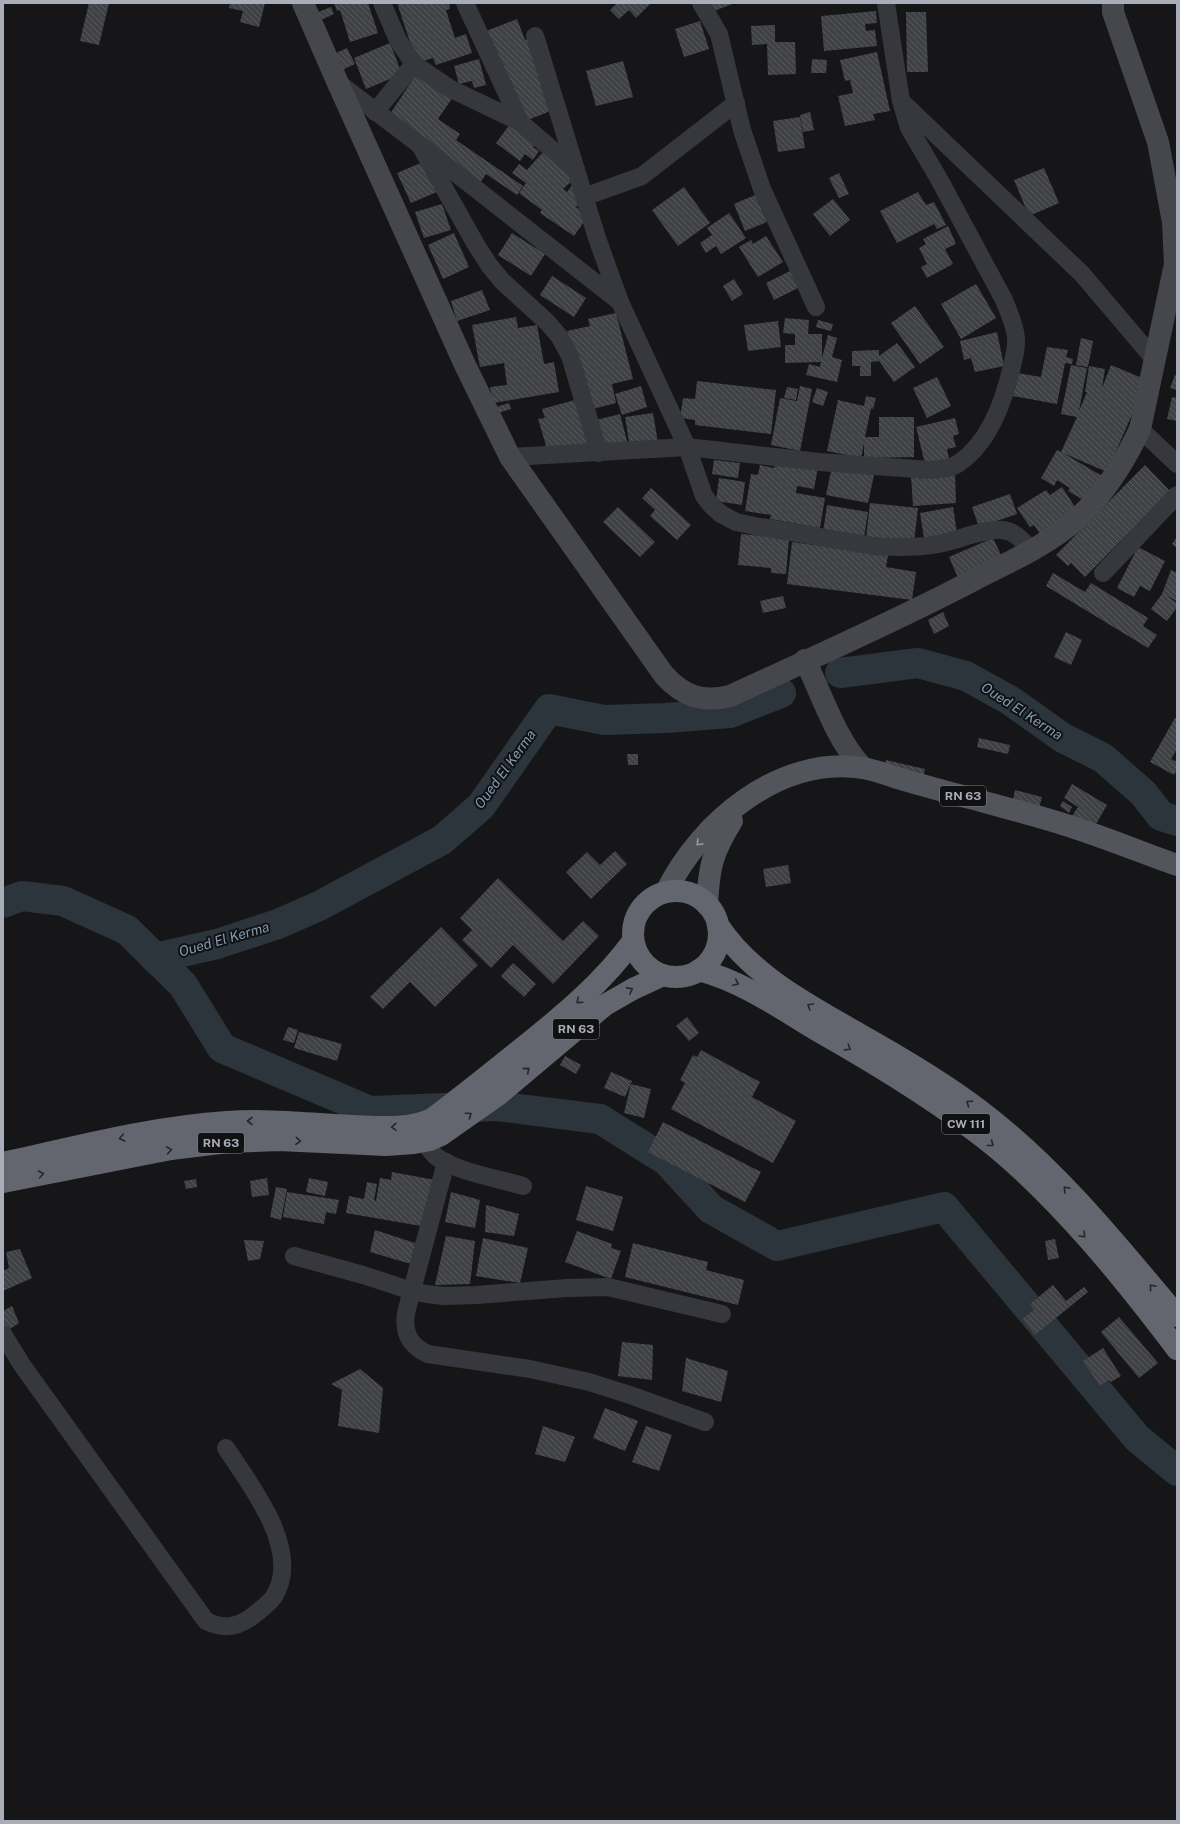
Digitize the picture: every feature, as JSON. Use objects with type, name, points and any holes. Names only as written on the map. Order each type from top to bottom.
[{"type":"highway","points":[[677,891],[689,893],[699,898],[707,905],[714,914],[718,925],[719,936],[717,947],[712,957],[699,970],[685,976],[674,977],[662,975],[652,970],[643,962],[637,952],[633,940],[635,920],[640,910],[652,899],[666,892],[677,891]]},
{"type":"highway","name":"CW 111","points":[[718,925],[741,954],[776,984],[910,1064],[966,1100],[1001,1127],[1057,1178],[1177,1316]]},
{"type":"highway","name":"RN 63","points":[[491,1087],[608,972],[633,940]]},
{"type":"highway","name":"CW 111","points":[[699,970],[740,985],[831,1038],[931,1100],[994,1146],[1043,1191],[1091,1243],[1177,1349]]},
{"type":"highway","name":"RN 63","points":[[3,1182],[171,1150],[228,1142],[279,1140],[386,1145],[433,1132],[491,1087],[619,996],[662,975]]},
{"type":"highway","name":"RN 63","points":[[3,1164],[141,1134],[212,1123],[263,1121],[397,1127],[422,1123],[433,1132]]},
{"type":"main road","name":"RN 63","points":[[748,797],[782,778],[803,772],[830,767],[863,768],[1061,824],[1177,865]]},
{"type":"main road","points":[[666,892],[690,853],[731,810],[748,797]]},
{"type":"main road","points":[[707,905],[713,857],[718,844],[748,797]]},
{"type":"street","points":[[303,3],[465,365],[510,457],[657,666],[672,684],[682,692],[694,696],[718,699],[730,696],[920,608],[1031,550],[1077,518],[1099,496],[1132,444],[1140,429],[1175,264],[1173,222],[1158,142],[1113,12],[1113,3]]},
{"type":"street","points":[[382,3],[398,40],[414,64],[449,88],[520,122],[576,170]]},
{"type":"street","points":[[465,3],[520,122]]},
{"type":"street","points":[[701,3],[719,34],[742,130],[762,189],[816,308]]},
{"type":"street","points":[[510,457],[687,447],[819,462],[930,470],[946,469],[959,464],[978,446],[994,420],[1005,393],[1010,377],[1016,339],[1012,320],[1004,300],[939,179],[909,128],[901,100],[886,3]]},
{"type":"street","points":[[535,36],[584,197],[620,302],[687,447],[704,496],[711,505],[721,514],[736,522],[874,546],[924,546],[1002,530],[1018,536],[1031,550]]},
{"type":"street","points":[[375,112],[414,64]]},
{"type":"street","points":[[337,81],[620,302]]},
{"type":"street","points":[[901,100],[1082,274],[1155,360]]},
{"type":"street","points":[[584,197],[642,176],[736,103]]},
{"type":"street","points":[[420,145],[489,265],[502,281],[547,322],[559,336],[570,356],[599,453]]},
{"type":"street","points":[[1140,429],[1177,464]]},
{"type":"street","points":[[1103,573],[1177,495]]},
{"type":"street","points":[[805,660],[839,733],[852,756],[863,768]]},
{"type":"street","points":[[433,1132],[437,1157],[446,1162],[480,1174],[524,1186]]},
{"type":"street","points":[[446,1162],[404,1324],[406,1334],[414,1346],[428,1354],[530,1369],[581,1381],[630,1395],[705,1422]]},
{"type":"street","points":[[294,1256],[363,1275],[412,1291],[444,1296],[567,1288],[608,1287],[722,1314]]},
{"type":"street","points":[[3,1334],[22,1365],[206,1621],[226,1627],[245,1622],[273,1599],[279,1584],[282,1569],[281,1554],[269,1515],[226,1448]]},
{"type":"building","points":[[89,3],[109,3],[99,45],[80,41]]},
{"type":"building","points":[[230,3],[265,3],[259,27],[240,22],[243,11],[229,8]]},
{"type":"building","points":[[334,3],[368,3],[378,33],[350,42],[340,10],[337,11]]},
{"type":"building","points":[[397,3],[449,3],[450,9],[446,10],[455,38],[466,34],[472,53],[436,65],[433,58],[417,63]]},
{"type":"building","points":[[617,3],[651,3],[636,18],[629,10],[619,19],[610,10]]},
{"type":"building","points":[[708,3],[735,3],[711,12]]},
{"type":"building","points":[[331,7],[334,14],[321,20],[318,12]]},
{"type":"building","points":[[876,11],[877,23],[865,24],[866,31],[875,30],[877,46],[824,51],[821,16]]},
{"type":"building","points":[[906,12],[926,12],[928,72],[907,72]]},
{"type":"building","points":[[517,19],[525,40],[528,39],[556,109],[525,121],[486,31]]},
{"type":"building","points":[[700,21],[709,49],[684,57],[675,29]]},
{"type":"building","points":[[775,25],[775,42],[795,42],[796,74],[768,75],[767,44],[752,45],[751,26]]},
{"type":"building","points":[[390,43],[402,74],[366,89],[354,58]]},
{"type":"building","points":[[347,48],[355,64],[342,70],[334,54]]},
{"type":"building","points":[[877,52],[890,111],[873,114],[875,120],[845,126],[838,96],[853,93],[850,80],[845,81],[840,60]]},
{"type":"building","points":[[479,59],[486,85],[474,88],[472,81],[459,84],[454,66]]},
{"type":"building","points":[[812,59],[827,60],[826,73],[811,73]]},
{"type":"building","points":[[623,61],[633,97],[596,106],[586,71]]},
{"type":"building","points":[[417,73],[453,97],[438,119],[460,134],[456,140],[523,186],[517,195],[486,174],[480,183],[388,117]]},
{"type":"building","points":[[810,112],[814,130],[803,132],[800,115]]},
{"type":"building","points":[[800,117],[805,148],[778,152],[773,121]]},
{"type":"building","points":[[510,124],[535,144],[533,147],[539,151],[533,160],[525,154],[520,161],[496,143]]},
{"type":"building","points":[[543,152],[574,179],[563,189],[567,192],[574,183],[582,199],[576,207],[588,216],[574,236],[540,213],[542,210],[519,193],[526,183],[512,173],[519,164],[527,170]]},
{"type":"building","points":[[423,162],[437,192],[411,203],[397,173]]},
{"type":"building","points":[[1044,168],[1059,203],[1029,216],[1014,180]]},
{"type":"building","points":[[839,173],[849,194],[839,198],[829,178]]},
{"type":"building","points":[[684,187],[710,223],[678,246],[652,210]]},
{"type":"building","points":[[918,192],[926,205],[934,202],[946,225],[937,229],[934,224],[897,243],[880,211]]},
{"type":"building","points":[[755,195],[767,222],[745,231],[734,204]]},
{"type":"building","points":[[833,199],[850,220],[830,236],[813,214]]},
{"type":"building","points":[[442,204],[451,230],[424,238],[415,212]]},
{"type":"building","points":[[729,213],[746,238],[721,254],[716,246],[706,253],[700,243],[712,235],[707,228]]},
{"type":"building","points":[[948,226],[956,244],[945,249],[953,264],[927,278],[921,267],[927,264],[919,248],[926,244],[923,239]]},
{"type":"building","points":[[454,233],[469,267],[443,279],[428,245]]},
{"type":"building","points":[[512,233],[545,254],[531,276],[498,255]]},
{"type":"building","points":[[766,236],[783,262],[758,277],[739,247],[751,240],[753,244]]},
{"type":"building","points":[[792,270],[800,287],[774,300],[766,283]]},
{"type":"building","points":[[552,276],[586,298],[574,317],[540,295]]},
{"type":"building","points":[[734,279],[743,294],[732,301],[723,286]]},
{"type":"building","points":[[976,284],[996,318],[961,339],[941,304]]},
{"type":"building","points":[[482,290],[490,310],[457,321],[451,301]]},
{"type":"building","points":[[915,306],[944,347],[920,364],[891,323]]},
{"type":"building","points":[[616,313],[633,379],[612,384],[616,403],[589,410],[567,331],[590,326],[588,319]]},
{"type":"building","points":[[516,317],[518,328],[537,325],[544,364],[554,362],[559,392],[493,403],[490,387],[507,385],[504,363],[480,367],[472,325]]},
{"type":"building","points":[[785,318],[809,320],[808,334],[822,334],[822,358],[828,335],[837,338],[832,357],[842,360],[837,382],[806,375],[809,364],[820,367],[821,362],[785,363],[785,345],[795,345],[795,334],[783,333]]},
{"type":"building","points":[[818,320],[833,324],[831,331],[816,327]]},
{"type":"building","points":[[778,321],[781,347],[748,351],[744,325]]},
{"type":"building","points":[[997,332],[1004,366],[975,372],[971,358],[964,360],[960,341]]},
{"type":"building","points":[[1081,338],[1093,341],[1088,367],[1076,365]]},
{"type":"building","points":[[897,343],[915,367],[894,382],[879,361],[871,362],[871,376],[860,376],[860,366],[852,366],[852,351],[879,350],[879,356]]},
{"type":"building","points":[[1047,347],[1068,350],[1066,357],[1073,359],[1072,364],[1065,363],[1057,404],[1013,396],[1017,373],[1041,377]]},
{"type":"building","points":[[1071,365],[1087,368],[1079,411],[1087,392],[1085,392],[1089,366],[1105,369],[1102,388],[1111,365],[1147,380],[1107,472],[1063,453],[1102,476],[1087,502],[1068,491],[1070,488],[1057,480],[1054,486],[1041,478],[1057,450],[1061,452],[1077,417],[1061,414]]},
{"type":"building","points":[[1175,375],[1177,376],[1177,390],[1170,388]]},
{"type":"building","points":[[937,377],[951,406],[927,418],[913,388]]},
{"type":"building","points":[[697,381],[776,390],[771,434],[695,425],[695,420],[680,418],[683,398],[695,399]]},
{"type":"building","points":[[641,386],[647,407],[622,415],[615,394]]},
{"type":"building","points":[[800,386],[812,389],[800,451],[771,445],[780,398],[797,401]]},
{"type":"building","points":[[787,387],[798,389],[796,400],[784,398]]},
{"type":"building","points":[[817,388],[828,392],[823,406],[812,402]]},
{"type":"building","points":[[866,396],[876,398],[873,409],[871,408],[865,437],[879,437],[879,417],[914,417],[914,457],[864,458],[864,443],[861,458],[827,451],[838,400],[864,406]]},
{"type":"building","points":[[1172,397],[1177,398],[1177,421],[1167,419]]},
{"type":"building","points":[[575,400],[589,447],[548,452],[538,419],[545,418],[542,409]]},
{"type":"building","points":[[509,403],[511,409],[498,413],[496,407]]},
{"type":"building","points":[[653,413],[658,443],[630,448],[625,417]]},
{"type":"building","points":[[620,414],[627,441],[604,448],[596,420]]},
{"type":"building","points":[[955,418],[959,434],[953,436],[956,447],[947,449],[949,459],[925,464],[916,427]]},
{"type":"building","points":[[714,460],[740,463],[738,478],[712,474]]},
{"type":"building","points":[[776,460],[818,467],[814,489],[797,486],[796,493],[825,498],[820,528],[770,519],[771,515],[745,511],[751,474],[758,475],[760,465],[774,468]]},
{"type":"building","points":[[1145,465],[1170,491],[1085,577],[1071,563],[1068,566],[1056,555]]},
{"type":"building","points":[[832,466],[874,475],[868,503],[826,495]]},
{"type":"building","points":[[955,473],[956,503],[913,506],[911,476]]},
{"type":"building","points":[[719,478],[745,482],[742,505],[716,501]]},
{"type":"building","points":[[1062,487],[1077,510],[1040,534],[1034,525],[1030,527],[1017,508],[1046,490],[1050,495]]},
{"type":"building","points":[[651,488],[691,525],[677,540],[650,516],[655,510],[642,498]]},
{"type":"building","points":[[1010,494],[1017,514],[979,527],[972,507]]},
{"type":"building","points":[[870,503],[918,508],[914,543],[866,538]]},
{"type":"building","points":[[827,505],[868,512],[864,538],[823,532]]},
{"type":"building","points":[[618,507],[655,542],[640,557],[603,522]]},
{"type":"building","points":[[953,507],[957,533],[924,538],[920,513]]},
{"type":"building","points":[[741,534],[789,538],[786,574],[771,573],[771,568],[738,565]]},
{"type":"building","points":[[1177,537],[1177,548],[1172,544]]},
{"type":"building","points":[[993,538],[1003,559],[958,578],[949,557]]},
{"type":"building","points":[[792,542],[888,555],[886,567],[916,572],[912,600],[787,584]]},
{"type":"building","points":[[1138,547],[1165,561],[1150,591],[1140,586],[1134,597],[1117,588]]},
{"type":"building","points":[[1171,570],[1177,573],[1177,601],[1167,596],[1177,603],[1177,607],[1167,621],[1151,609],[1162,594]]},
{"type":"building","points":[[1053,573],[1085,592],[1091,583],[1148,618],[1143,626],[1157,635],[1148,648],[1046,586]]},
{"type":"building","points":[[783,596],[786,608],[763,613],[760,601]]},
{"type":"building","points":[[943,612],[949,626],[934,634],[928,620]]},
{"type":"building","points":[[1066,632],[1082,640],[1071,665],[1054,657]]},
{"type":"building","points":[[1175,718],[1177,719],[1177,749],[1171,759],[1177,762],[1177,769],[1174,775],[1150,762]]},
{"type":"building","points":[[979,738],[1010,745],[1008,754],[977,747]]},
{"type":"building","points":[[627,754],[638,754],[638,765],[628,765]]},
{"type":"building","points":[[886,760],[925,769],[922,782],[883,772]]},
{"type":"building","points":[[1072,784],[1107,805],[1092,831],[1070,819],[1078,807],[1064,798]]},
{"type":"building","points":[[1015,790],[1042,797],[1038,812],[1012,805]]},
{"type":"building","points":[[1063,801],[1072,807],[1069,813],[1060,806]]},
{"type":"building","points":[[615,851],[627,864],[591,899],[566,872],[587,852],[600,865]]},
{"type":"building","points":[[788,865],[791,883],[766,887],[763,869]]},
{"type":"building","points":[[498,878],[563,941],[583,921],[599,936],[553,984],[513,945],[491,968],[462,940],[472,930],[460,918]]},
{"type":"building","points":[[441,927],[478,965],[435,1007],[410,982],[383,1009],[370,997]]},
{"type":"building","points":[[513,963],[536,984],[524,997],[501,976]]},
{"type":"building","points":[[687,1017],[699,1033],[689,1041],[676,1026]]},
{"type":"building","points":[[288,1027],[298,1030],[294,1043],[283,1040]]},
{"type":"building","points":[[299,1032],[342,1044],[337,1061],[294,1048]]},
{"type":"building","points":[[701,1050],[760,1082],[752,1097],[796,1121],[773,1163],[671,1109],[685,1083],[680,1080],[693,1055],[697,1057]]},
{"type":"building","points":[[565,1056],[581,1065],[576,1074],[560,1065]]},
{"type":"building","points":[[611,1072],[632,1081],[625,1097],[604,1088]]},
{"type":"building","points":[[631,1084],[651,1089],[644,1118],[624,1113]]},
{"type":"building","points":[[663,1122],[761,1172],[745,1202],[648,1152]]},
{"type":"building","points":[[392,1172],[435,1180],[421,1226],[346,1213],[349,1196],[364,1199],[367,1182],[377,1184],[374,1200],[376,1201],[380,1178],[391,1180]]},
{"type":"building","points":[[267,1178],[269,1195],[252,1197],[250,1181]]},
{"type":"building","points":[[309,1178],[328,1182],[325,1196],[306,1192]]},
{"type":"building","points":[[196,1179],[197,1187],[186,1189],[184,1181]]},
{"type":"building","points":[[586,1186],[623,1197],[613,1231],[576,1220]]},
{"type":"building","points":[[276,1187],[287,1189],[281,1220],[270,1217]]},
{"type":"building","points":[[287,1192],[339,1200],[336,1214],[326,1212],[324,1224],[283,1217]]},
{"type":"building","points":[[451,1192],[480,1200],[475,1228],[445,1222]]},
{"type":"building","points":[[486,1205],[519,1214],[514,1236],[485,1232]]},
{"type":"building","points":[[375,1230],[415,1243],[411,1264],[370,1252]]},
{"type":"building","points":[[577,1231],[612,1244],[611,1248],[621,1251],[611,1279],[565,1262]]},
{"type":"building","points":[[446,1236],[475,1241],[470,1284],[435,1285]]},
{"type":"building","points":[[483,1238],[528,1248],[520,1283],[476,1276]]},
{"type":"building","points":[[1055,1239],[1059,1258],[1048,1260],[1045,1241]]},
{"type":"building","points":[[244,1240],[264,1241],[260,1259],[248,1261]]},
{"type":"building","points":[[633,1243],[708,1262],[706,1270],[744,1280],[738,1305],[625,1277]]},
{"type":"building","points":[[20,1249],[32,1278],[3,1291],[3,1271],[9,1268],[6,1252]]},
{"type":"building","points":[[1053,1285],[1066,1301],[1084,1287],[1088,1292],[1035,1335],[1022,1319],[1034,1310],[1030,1304]]},
{"type":"building","points":[[12,1306],[19,1323],[7,1331],[3,1322],[3,1311]]},
{"type":"building","points":[[1119,1317],[1158,1363],[1139,1378],[1101,1332]]},
{"type":"building","points":[[622,1342],[653,1345],[652,1380],[618,1376]]},
{"type":"building","points":[[1103,1348],[1121,1376],[1111,1382],[1109,1380],[1100,1386],[1083,1361]]},
{"type":"building","points":[[686,1358],[728,1371],[721,1402],[682,1391]]},
{"type":"building","points":[[360,1369],[383,1388],[379,1433],[338,1426],[342,1390],[331,1384]]},
{"type":"building","points":[[605,1408],[638,1421],[625,1451],[593,1438]]},
{"type":"building","points":[[543,1426],[575,1437],[565,1462],[535,1454]]},
{"type":"building","points":[[646,1426],[672,1435],[659,1471],[632,1462]]},
{"type":"waterway","name":"Oued El Kerma","points":[[840,673],[918,663],[966,676],[1011,701],[1063,738],[1103,758],[1143,793],[1161,816],[1177,821]]},
{"type":"waterway","name":"Oued El Kerma","points":[[155,958],[217,944],[278,924],[319,906],[442,840],[481,806],[549,709],[604,720],[666,718],[730,713],[781,693]]},
{"type":"waterway","points":[[3,903],[22,896],[63,901],[127,930],[183,985],[222,1048],[370,1111],[496,1106],[600,1119],[667,1161],[711,1209],[777,1246],[944,1207],[1137,1438],[1177,1471]]}]
